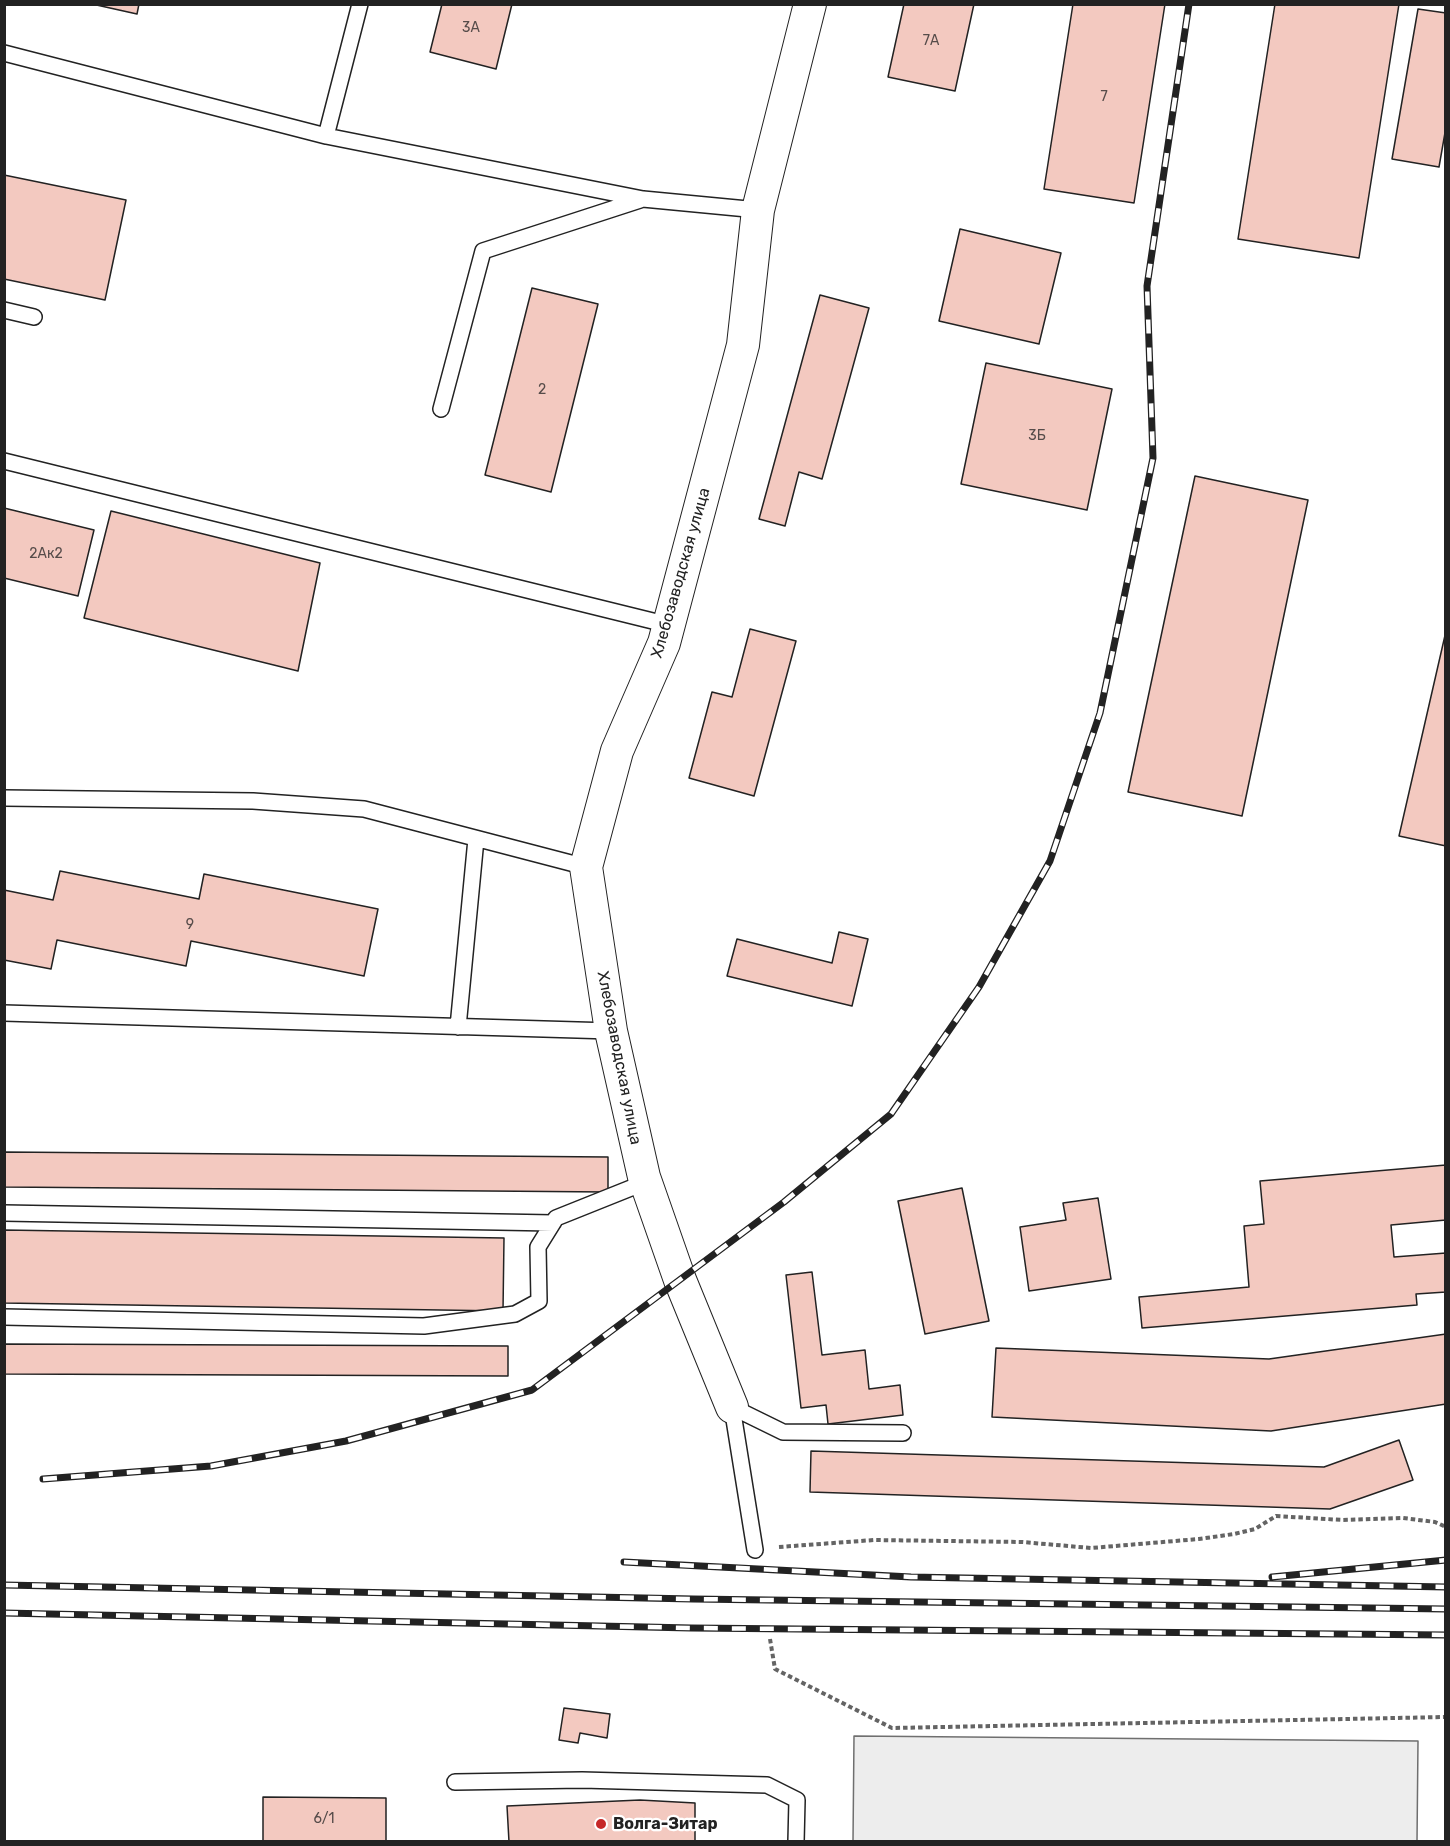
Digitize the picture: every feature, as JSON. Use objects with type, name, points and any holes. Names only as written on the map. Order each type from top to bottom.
[{"type":"street","name":"Хлебозаводская улица","points":[[732,1407],[680,1280],[646,1182],[610,1031],[586,867],[616,751],[664,643],[743,345],[758,210],[804,8]]},
{"type":"lane","points":[[326,136],[360,4]]},
{"type":"lane","points":[[4,52],[326,136],[643,199],[758,210]]},
{"type":"lane","points":[[441,409],[483,251],[643,199]]},
{"type":"lane","points":[[4,310],[34,317]]},
{"type":"lane","points":[[4,461],[669,625]]},
{"type":"lane","points":[[4,798],[253,801],[364,809],[586,867]]},
{"type":"lane","points":[[458,1027],[476,839]]},
{"type":"lane","points":[[4,1013],[610,1031]]},
{"type":"lane","points":[[4,1317],[424,1326],[515,1314],[539,1301],[538,1247],[556,1218],[646,1182]]},
{"type":"lane","points":[[4,1213],[553,1223]]},
{"type":"lane","points":[[732,1407],[783,1432],[903,1433]]},
{"type":"lane","points":[[732,1407],[755,1550]]},
{"type":"lane","points":[[454,1782],[582,1780],[767,1785],[797,1800],[796,1842]]},
{"type":"path","points":[[755,1550],[874,1540],[1022,1542],[1091,1548],[1199,1539],[1234,1533],[1255,1529],[1276,1516],[1343,1520],[1403,1518],[1435,1522],[1446,1527]]},
{"type":"path","points":[[770,1639],[775,1669],[892,1728],[1446,1717]]},
{"type":"shaded area","points":[[854,1736],[1418,1741],[1417,1841],[853,1841]]},
{"type":"building","points":[[92,4],[139,4],[137,14]]},
{"type":"building","points":[[442,4],[512,4],[496,69],[430,52]]},
{"type":"building","points":[[904,4],[974,4],[955,91],[888,77]]},
{"type":"building","points":[[1073,4],[1165,4],[1134,203],[1044,189]]},
{"type":"building","points":[[1275,4],[1399,4],[1359,258],[1238,239]]},
{"type":"building","points":[[1418,9],[1446,13],[1446,127],[1439,167],[1392,159]]},
{"type":"building","points":[[4,175],[126,200],[105,300],[4,279]]},
{"type":"building","points":[[960,229],[1061,253],[1039,344],[939,321]]},
{"type":"building","points":[[532,288],[598,304],[551,492],[485,475]]},
{"type":"building","points":[[820,295],[869,308],[822,479],[799,472],[785,526],[759,519]]},
{"type":"building","points":[[986,363],[1112,389],[1087,510],[961,484]]},
{"type":"building","points":[[1195,476],[1308,500],[1242,816],[1128,792]]},
{"type":"building","points":[[4,508],[94,530],[78,596],[4,578]]},
{"type":"building","points":[[111,511],[320,563],[298,671],[84,618]]},
{"type":"building","points":[[750,629],[796,641],[754,796],[689,778],[712,692],[732,697]]},
{"type":"building","points":[[1446,631],[1446,846],[1399,836]]},
{"type":"building","points":[[60,871],[199,899],[204,874],[378,909],[364,976],[191,941],[186,966],[57,940],[51,969],[4,960],[4,890],[53,900]]},
{"type":"building","points":[[839,932],[868,939],[852,1006],[727,976],[737,939],[832,963]]},
{"type":"building","points":[[4,1152],[608,1157],[608,1192],[4,1187]]},
{"type":"building","points":[[1446,1165],[1446,1220],[1391,1225],[1394,1257],[1446,1253],[1446,1292],[1416,1294],[1417,1305],[1142,1328],[1139,1297],[1249,1287],[1244,1226],[1264,1224],[1260,1181]]},
{"type":"building","points":[[962,1188],[989,1321],[925,1334],[898,1201]]},
{"type":"building","points":[[1098,1198],[1111,1279],[1029,1291],[1020,1227],[1066,1220],[1063,1203]]},
{"type":"building","points":[[4,1230],[504,1238],[503,1311],[4,1303]]},
{"type":"building","points":[[812,1272],[822,1355],[865,1350],[869,1389],[900,1385],[903,1415],[828,1424],[826,1405],[801,1408],[786,1275]]},
{"type":"building","points":[[1446,1334],[1446,1404],[1271,1431],[992,1417],[996,1348],[1269,1359]]},
{"type":"building","points":[[4,1344],[508,1346],[508,1376],[4,1374]]},
{"type":"building","points":[[1399,1440],[1413,1480],[1330,1509],[810,1492],[811,1451],[1324,1467]]},
{"type":"building","points":[[564,1708],[610,1714],[607,1738],[580,1733],[578,1743],[559,1740]]},
{"type":"building","points":[[263,1797],[386,1798],[386,1842],[4,1842],[263,1841]]},
{"type":"building","name":"Волга-Зитар","points":[[640,1800],[695,1803],[695,1842],[509,1842],[507,1806]]},
{"type":"railway","points":[[43,1479],[211,1466],[346,1441],[532,1390],[784,1202],[891,1114],[979,987],[1050,861],[1100,713],[1153,458],[1147,286],[1189,4]]},
{"type":"railway","points":[[1272,1577],[1446,1560]]},
{"type":"railway","points":[[624,1562],[911,1577],[1446,1587]]},
{"type":"railway","points":[[4,1585],[693,1599],[1446,1609]]},
{"type":"railway","points":[[4,1613],[691,1628],[1446,1635]]},
{"type":"place","name":"Волга-Зитар","points":[[601,1824]]}]
